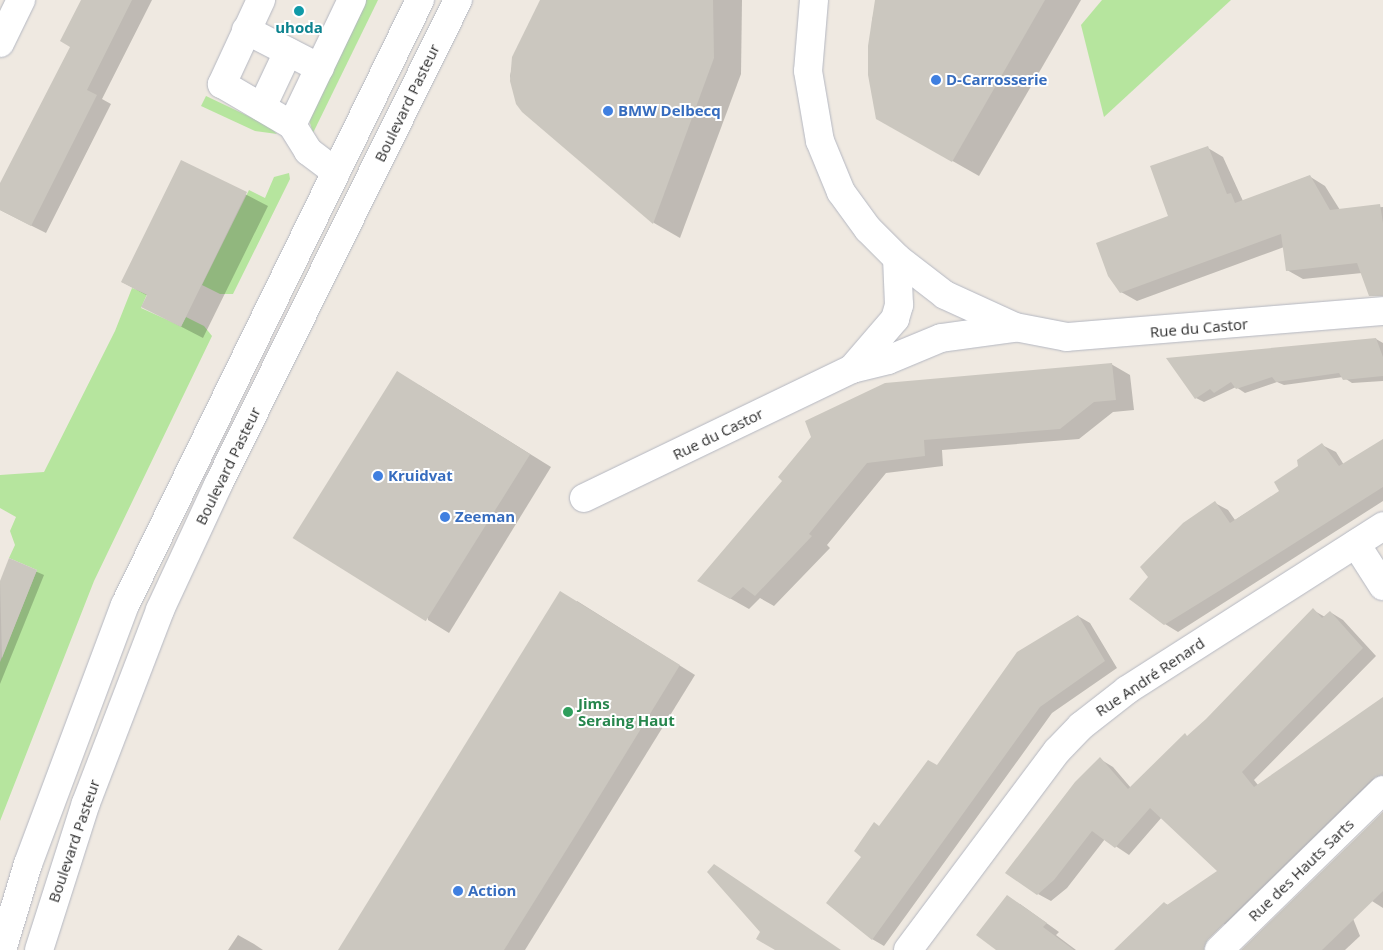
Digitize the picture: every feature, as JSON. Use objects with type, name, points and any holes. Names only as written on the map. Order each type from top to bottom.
[{"type":"street","points":[[0,43],[21,0]]},
{"type":"street","points":[[261,0],[222,84],[292,125],[308,150],[336,172]]},
{"type":"street","points":[[292,125],[352,0]]},
{"type":"street","points":[[2,950],[8,898],[125,605],[420,0]]},
{"type":"street","name":"Boulevard Pasteur","points":[[37,950],[64,867],[134,674],[172,583],[458,0]]},
{"type":"street","name":"Rue du Castor","points":[[814,0],[808,71],[820,141],[841,192],[868,229],[897,258],[945,295],[1015,327],[1067,337],[1094,337],[1383,311]]},
{"type":"street","points":[[246,30],[320,68]]},
{"type":"street","points":[[262,107],[288,52]]},
{"type":"street","name":"Rue du Castor","points":[[852,369],[886,332],[895,319],[899,305],[897,258]]},
{"type":"street","points":[[899,305],[920,294],[933,292],[945,295],[951,316],[948,329],[942,338]]},
{"type":"street","name":"Rue du Castor","points":[[584,498],[852,369],[888,360],[942,338],[1015,327]]},
{"type":"street","name":"Rue André Renard","points":[[914,948],[1056,750],[1081,726],[1127,690],[1383,526]]},
{"type":"street","points":[[1356,544],[1383,586]]},
{"type":"street","name":"Rue des Hauts Sarts","points":[[1219,950],[1383,790]]},
{"type":"street","points":[[8,898],[42,888],[64,867]]},
{"type":"street","points":[[8,898],[37,950]]},
{"type":"green space","points":[[366,0],[378,0],[313,133],[309,120]]},
{"type":"green space","points":[[1102,0],[1231,0],[1104,117],[1081,25]]},
{"type":"green space","points":[[206,96],[269,126],[277,134],[255,131],[201,106]]},
{"type":"green space","points":[[289,173],[290,179],[233,294],[220,294],[202,285],[249,190],[265,198],[274,177]]},
{"type":"green space","points":[[132,288],[147,294],[141,308],[181,326],[186,317],[204,326],[212,336],[94,581],[0,821],[0,662],[37,570],[9,558],[15,545],[10,531],[16,517],[0,508],[0,475],[44,472],[115,331]]},
{"type":"building","points":[[81,0],[132,0],[87,90],[97,95],[31,226],[0,210],[0,183],[70,47],[60,41]]},
{"type":"building","name":"BMW Delbecq","points":[[540,0],[713,0],[714,58],[653,224],[522,112],[516,104],[510,81],[512,57]]},
{"type":"building","name":"D-Carrosserie","points":[[875,0],[1045,0],[952,162],[876,119],[868,75],[868,46]]},
{"type":"building","points":[[1208,146],[1227,194],[1231,193],[1235,203],[1310,175],[1330,210],[1380,204],[1383,223],[1383,296],[1369,296],[1357,263],[1286,271],[1281,234],[1120,293],[1108,276],[1096,243],[1168,216],[1150,166]]},
{"type":"building","points":[[181,160],[247,192],[181,327],[141,307],[147,295],[121,282]]},
{"type":"building","points":[[1376,338],[1383,357],[1383,376],[1343,380],[1339,373],[1276,382],[1272,377],[1236,389],[1231,382],[1214,393],[1210,389],[1195,399],[1166,358]]},
{"type":"building","points":[[1112,363],[1116,400],[1094,402],[1060,429],[924,440],[925,456],[867,463],[809,534],[812,536],[755,596],[743,587],[730,599],[697,581],[782,481],[778,477],[811,437],[805,421],[885,383]]},
{"type":"building","points":[[397,371],[530,454],[426,621],[293,538]]},
{"type":"building","points":[[1383,439],[1383,487],[1219,591],[1164,625],[1129,599],[1148,577],[1140,567],[1183,523],[1215,501],[1230,523],[1279,491],[1274,482],[1298,466],[1297,460],[1322,443],[1339,466]]},
{"type":"building","points":[[9,558],[37,570],[2,658],[0,581]]},
{"type":"building","points":[[560,591],[680,665],[577,833],[504,950],[338,950]]},
{"type":"building","points":[[1313,608],[1322,618],[1330,611],[1363,648],[1242,772],[1254,787],[1383,697],[1383,775],[1372,779],[1208,939],[1204,950],[1114,950],[1164,902],[1167,905],[1217,871],[1150,808],[1115,848],[1092,831],[1054,880],[1037,895],[1005,873],[1075,782],[1100,757],[1128,789],[1185,733],[1187,736],[1206,719]]},
{"type":"building","points":[[1078,615],[1105,661],[1040,707],[872,940],[826,903],[861,857],[854,851],[874,822],[879,826],[928,760],[937,765],[1017,652]]},
{"type":"building","points":[[1383,812],[1383,891],[1322,950],[1241,950]]},
{"type":"building","points":[[714,864],[841,950],[775,950],[756,939],[760,932],[707,872]]},
{"type":"building","points":[[1007,895],[1047,923],[1043,927],[1074,950],[996,950],[976,935]]},
{"type":"place","name":"uhoda","points":[[299,11]]},
{"type":"place","name":"D-Carrosserie","points":[[936,80]]},
{"type":"place","name":"BMW Delbecq","points":[[608,111]]},
{"type":"place","name":"Kruidvat","points":[[378,476]]},
{"type":"place","name":"Zeeman","points":[[445,517]]},
{"type":"place","name":"Jims Seraing Haut","points":[[568,712]]},
{"type":"place","name":"Action","points":[[458,891]]}]
